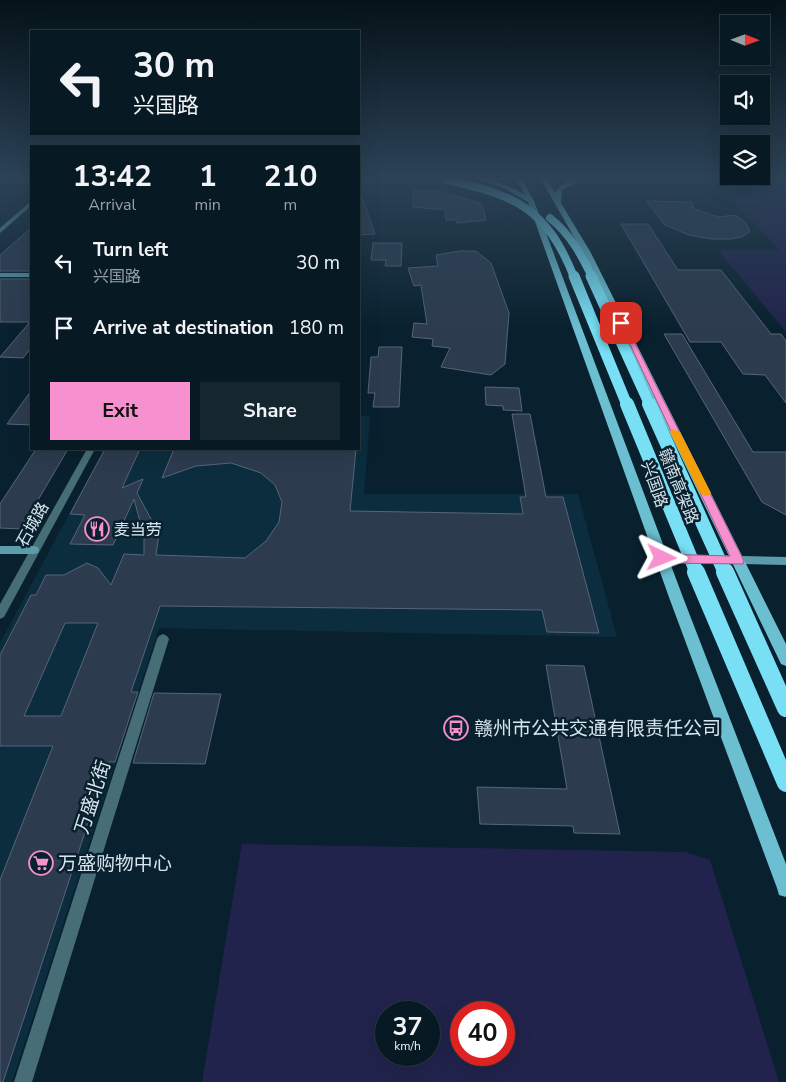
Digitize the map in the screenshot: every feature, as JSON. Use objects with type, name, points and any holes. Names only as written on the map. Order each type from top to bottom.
[{"type":"highway","name":"赣南高架路","points":[[550,229],[566,254],[688,553],[786,783]]},
{"type":"highway","name":"赣南高架路","points":[[563,229],[581,253],[786,708]]},
{"type":"main road","name":"兴国路","points":[[542,229],[662,558],[786,888]]},
{"type":"main road","points":[[573,229],[587,253],[786,659]]},
{"type":"main road","points":[[0,275],[30,275]]},
{"type":"main road","points":[[0,550],[34,550]]},
{"type":"main road","points":[[662,558],[786,561]]},
{"type":"street","name":"石城路","points":[[0,614],[90,450]]},
{"type":"street","name":"万盛北街","points":[[23,1082],[163,639]]},
{"type":"shaded area","points":[[760,229],[786,229],[786,332],[718,250],[779,250]]},
{"type":"shaded area","name":"万盛购物中心","points":[[360,416],[370,416],[364,494],[578,494],[617,637],[159,628],[12,1082],[0,1082],[0,643],[103,450],[360,450]]},
{"type":"shaded area","points":[[242,844],[685,852],[710,860],[779,1082],[202,1082]]},
{"type":"building","points":[[30,229],[30,271],[0,271],[0,255]]},
{"type":"building","points":[[360,229],[373,229],[375,234],[360,235]]},
{"type":"building","points":[[624,229],[652,229],[678,270],[721,270],[771,334],[781,334],[786,341],[786,403],[765,375],[743,374],[721,342],[690,342]]},
{"type":"building","points":[[676,229],[750,231],[742,237],[731,239],[711,239],[689,235]]},
{"type":"building","points":[[373,243],[402,243],[401,266],[385,266],[386,260],[371,260]]},
{"type":"building","points":[[460,251],[476,251],[491,263],[509,313],[505,364],[491,375],[441,367],[450,348],[432,346],[433,339],[412,337],[414,323],[427,324],[421,285],[414,286],[408,268],[438,266],[436,255]]},
{"type":"building","points":[[0,279],[30,279],[30,322],[0,322]]},
{"type":"building","points":[[30,322],[30,349],[23,358],[0,357]]},
{"type":"building","points":[[664,334],[682,334],[753,452],[786,452],[786,515],[762,502]]},
{"type":"building","points":[[379,347],[402,347],[399,407],[373,407],[375,393],[368,393],[371,357],[378,357]]},
{"type":"building","points":[[485,387],[519,388],[522,411],[503,410],[503,406],[486,405]]},
{"type":"building","points":[[30,392],[30,425],[7,424]]},
{"type":"building","name":"万盛购物中心","points":[[512,414],[530,414],[546,497],[563,497],[599,633],[547,632],[542,610],[160,606],[131,692],[138,692],[115,762],[108,762],[3,1082],[0,1082],[0,880],[53,746],[0,746],[0,655],[31,595],[36,595],[46,575],[64,575],[87,563],[98,568],[111,585],[124,554],[144,555],[144,537],[134,499],[113,545],[70,544],[85,515],[70,514],[104,450],[140,450],[122,488],[143,479],[137,493],[159,534],[156,555],[245,558],[266,541],[279,522],[282,502],[275,485],[261,473],[231,463],[196,466],[162,478],[174,450],[356,450],[350,511],[523,514],[520,497],[526,497]],"holes":[[[65,623],[98,623],[61,716],[24,716]]]},
{"type":"building","points":[[35,450],[67,450],[21,529],[0,528],[0,504]]},
{"type":"building","points":[[546,665],[584,666],[620,834],[574,833],[573,826],[480,824],[477,787],[567,789]]},
{"type":"building","points":[[154,693],[221,694],[205,764],[133,763]]},
{"type":"slow traffic","points":[[675,432],[705,493]]},
{"type":"place","name":"麦当劳","points":[[97,529]]},
{"type":"place","name":"赣州市公共交通有限责任公司","points":[[456,728]]},
{"type":"place","name":"万盛购物中心","points":[[41,863]]},
{"type":"route","points":[[621,323],[739,561],[662,558]]}]
